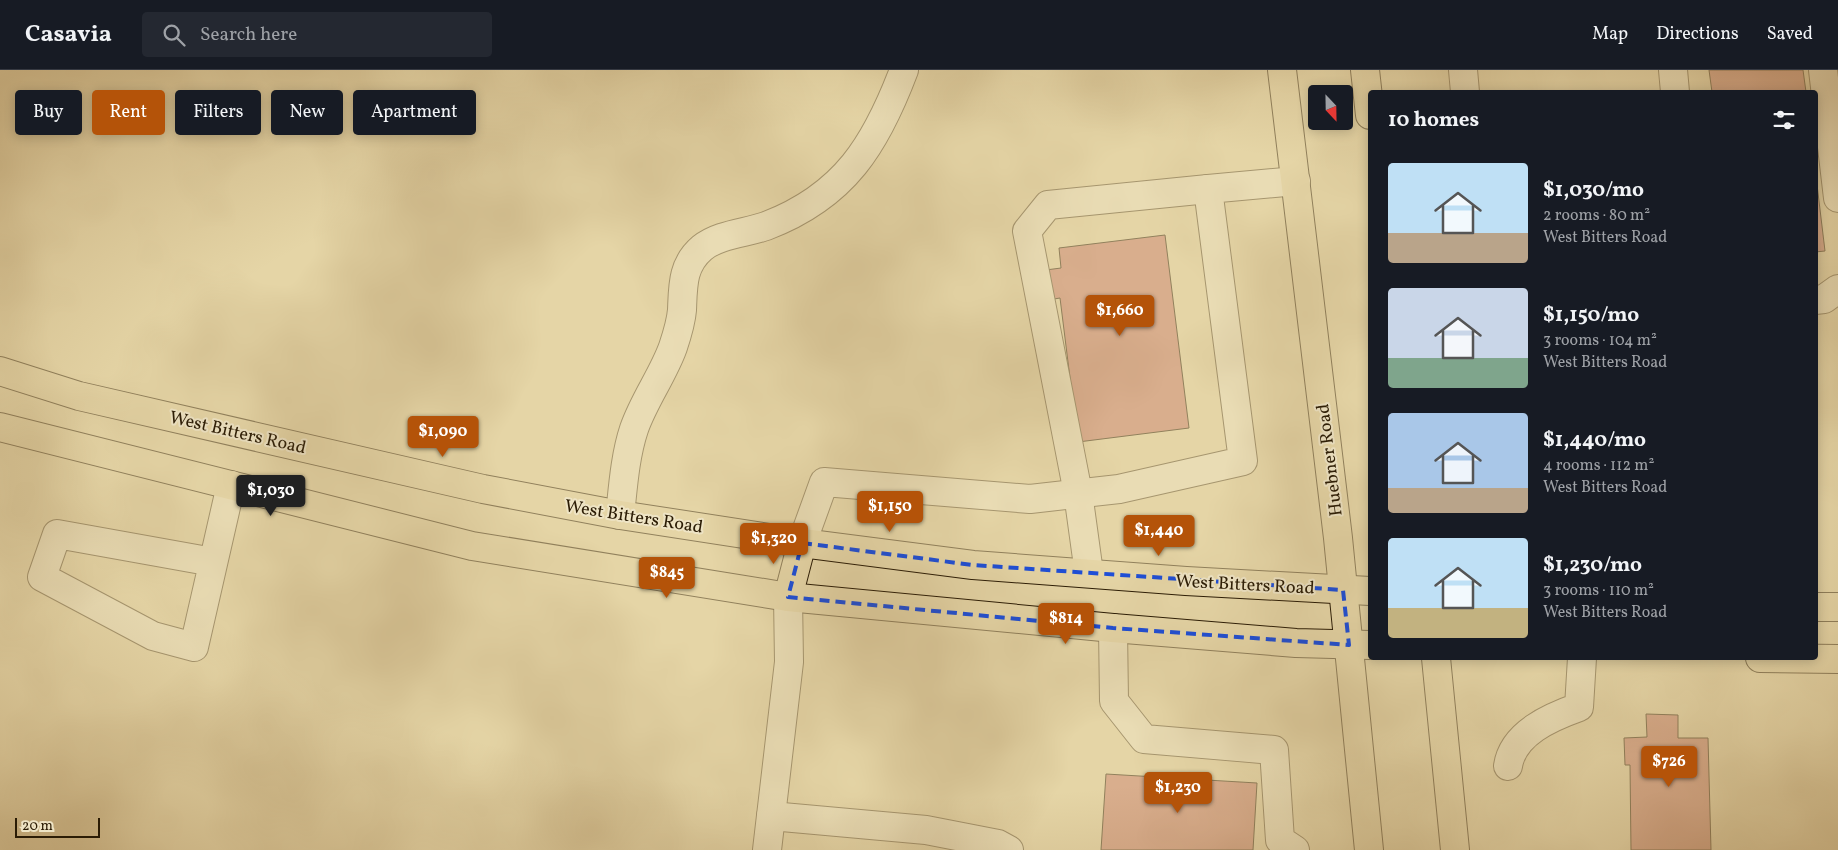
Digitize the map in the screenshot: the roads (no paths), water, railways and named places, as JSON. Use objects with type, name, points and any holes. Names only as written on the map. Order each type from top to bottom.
[{"type":"main road","name":"Huebner Road","points":[[1282,70],[1343,590],[1359,645],[1369,850]]},
{"type":"main road","points":[[1364,70],[1368,100]]},
{"type":"main road","name":"West Bitters Road","points":[[0,372],[79,396],[454,483],[620,515],[802,543],[973,565],[1368,591]]},
{"type":"main road","points":[[0,427],[472,546],[788,597],[1113,628],[1359,645]]},
{"type":"main road","points":[[788,597],[802,543]]},
{"type":"main road","points":[[1818,607],[1838,608]]},
{"type":"main road","points":[[1818,659],[1838,660]]},
{"type":"main road","points":[[1436,660],[1455,850]]},
{"type":"lane","points":[[620,515],[634,430],[672,348],[682,312],[683,278],[688,265],[703,247],[724,238],[768,225],[819,197],[840,181],[874,140],[886,116],[904,70]]},
{"type":"lane","points":[[1463,70],[1465,90]]},
{"type":"lane","points":[[1673,70],[1675,90]]},
{"type":"lane","points":[[1823,70],[1838,198]]},
{"type":"lane","points":[[1089,573],[1078,493],[1026,231],[1048,205],[1296,181]]},
{"type":"lane","points":[[802,543],[824,482],[1030,499],[1119,489],[1243,461],[1208,189]]},
{"type":"lane","points":[[1818,300],[1824,299],[1838,289]]},
{"type":"lane","points":[[213,562],[58,534],[42,577],[153,636],[194,647],[231,485]]},
{"type":"lane","points":[[767,850],[789,662],[788,597]]},
{"type":"lane","points":[[1113,628],[1114,701],[1144,739],[1274,750],[1280,840],[1295,850]]},
{"type":"lane","points":[[1508,766],[1513,750],[1534,729],[1549,719],[1579,707],[1582,660]]},
{"type":"lane","points":[[771,816],[926,830],[998,844],[1009,850]]}]
